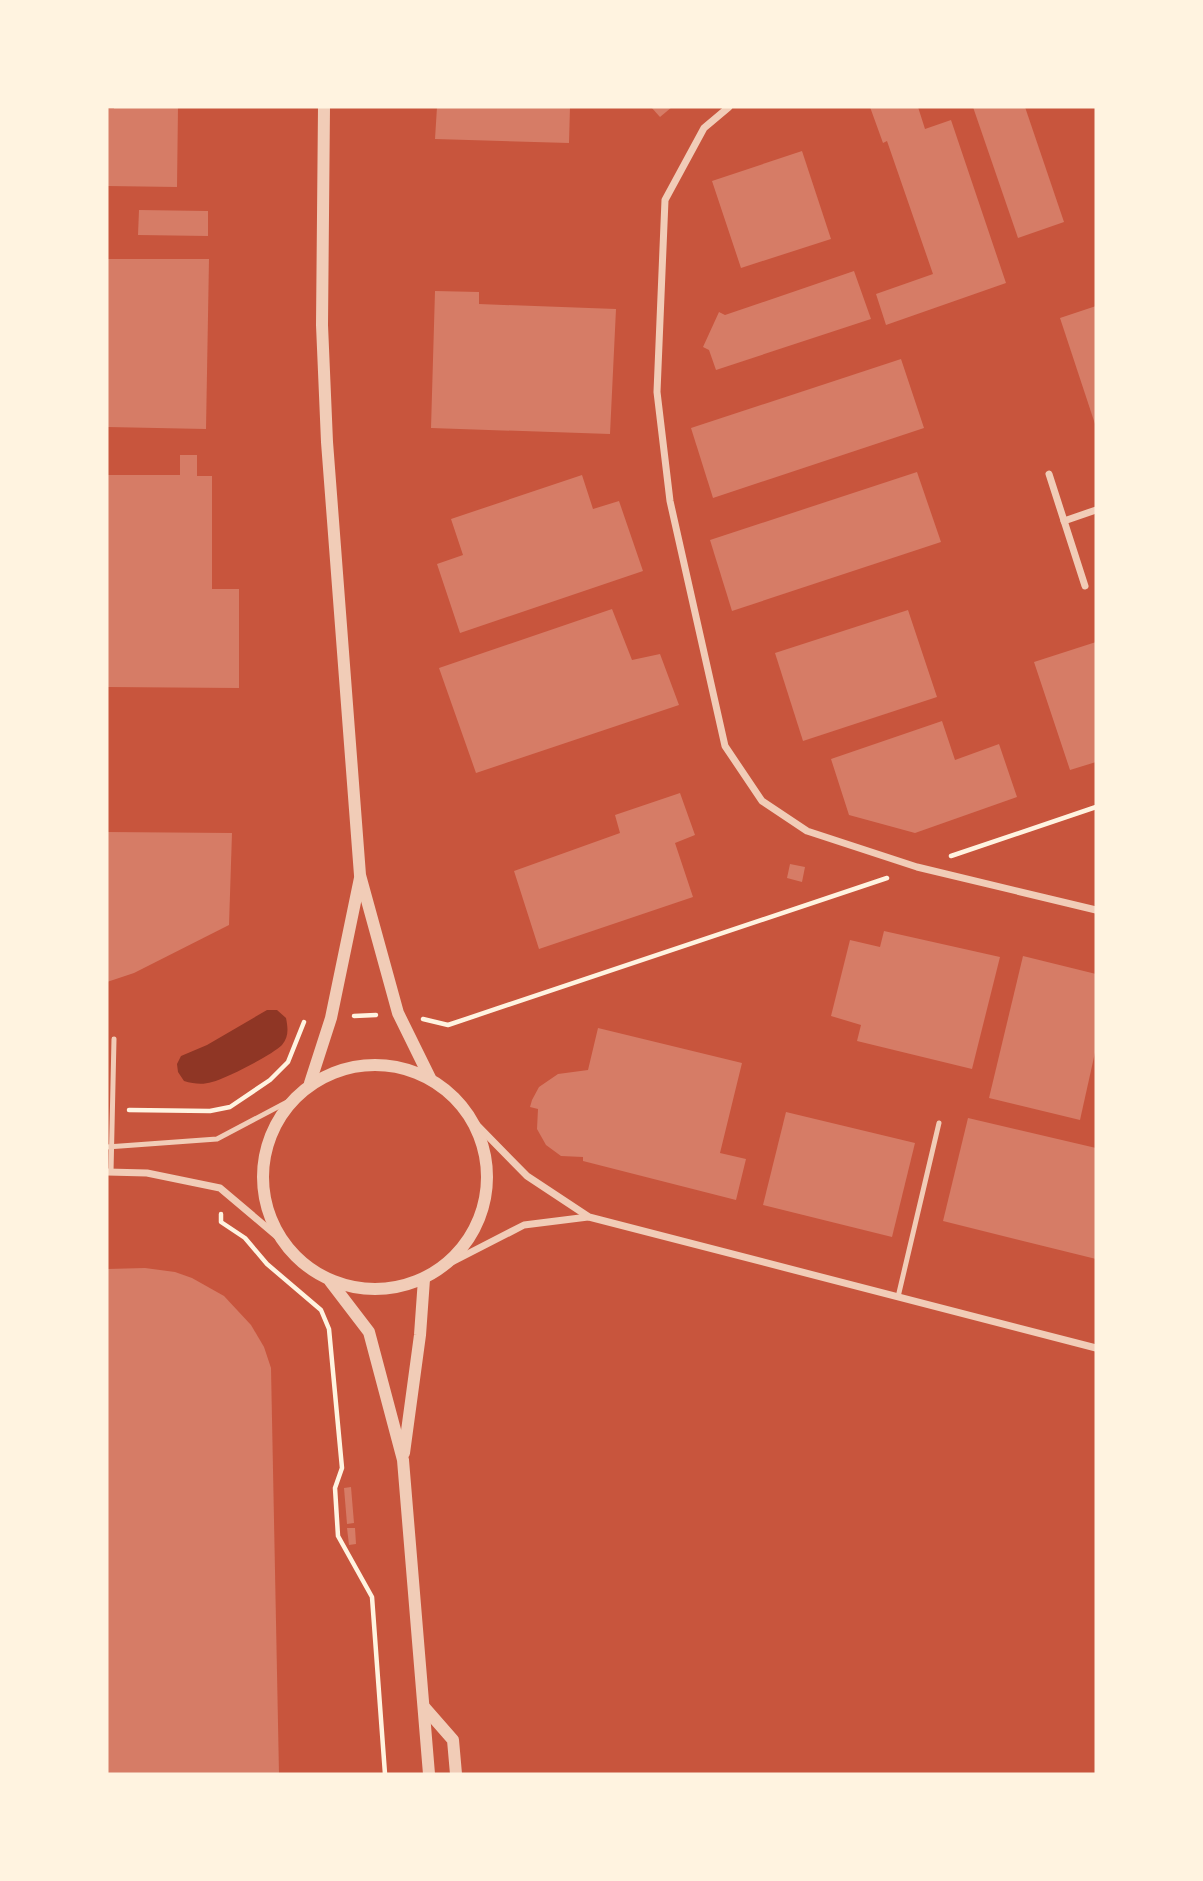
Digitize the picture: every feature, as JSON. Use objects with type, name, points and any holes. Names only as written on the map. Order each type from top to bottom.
[{"type":"street","points":[[324,107],[322,312],[327,442],[360,875],[398,1013],[430,1078]]},
{"type":"street","points":[[729,107],[704,128],[665,200],[657,392],[670,501],[725,747],[762,801],[807,831],[918,867],[1096,910]]},
{"type":"street","points":[[1049,474],[1084,586]]},
{"type":"street","points":[[1064,520],[1096,510]]},
{"type":"street","points":[[310,1083],[331,1018],[360,875]]},
{"type":"street","points":[[278,1237],[263,1196],[264,1151],[291,1100],[310,1083],[345,1068],[384,1064],[430,1078],[450,1092],[475,1123],[527,1176],[589,1217],[1096,1348]]},
{"type":"street","points":[[448,1264],[474,1232],[488,1193],[487,1157],[475,1123]]},
{"type":"street","points":[[109,1172],[147,1173],[220,1188],[278,1237],[301,1262],[330,1281],[369,1332],[403,1460],[429,1774]]},
{"type":"street","points":[[330,1281],[380,1290],[424,1279],[524,1225],[589,1217]]},
{"type":"street","points":[[403,1460],[420,1335],[424,1279]]},
{"type":"street","points":[[425,1709],[453,1740],[456,1774]]},
{"type":"lane","points":[[109,1172],[114,1039]]},
{"type":"lane","points":[[109,1147],[217,1139],[291,1100]]},
{"type":"lane","points":[[898,1297],[939,1122]]},
{"type":"path","points":[[113,1110],[210,1111],[230,1107],[270,1080],[288,1062],[308,1011],[331,1018],[398,1013],[448,1025],[1096,807]]},
{"type":"path","points":[[221,1222],[245,1238],[267,1264],[320,1310],[329,1329],[342,1468],[335,1488],[338,1536],[372,1597],[384,1774]]},
{"type":"shaded area","points":[[267,1010],[277,1010],[286,1018],[286,1039],[282,1045],[219,1080],[202,1084],[184,1081],[178,1072],[177,1064],[181,1056],[207,1045]]},
{"type":"building","points":[[178,107],[177,187],[107,186],[107,109]]},
{"type":"building","points":[[437,107],[570,107],[569,143],[435,139]]},
{"type":"building","points":[[651,107],[672,107],[660,117]]},
{"type":"building","points":[[870,107],[918,107],[925,129],[951,120],[1006,283],[886,325],[876,294],[933,274],[887,141],[883,143]]},
{"type":"building","points":[[973,107],[1025,107],[1064,222],[1018,238]]},
{"type":"building","points":[[802,151],[831,239],[741,268],[712,181]]},
{"type":"building","points":[[139,210],[208,211],[208,236],[138,235]]},
{"type":"building","points":[[107,259],[209,259],[206,429],[107,427]]},
{"type":"building","points":[[854,271],[871,319],[716,370],[709,350],[703,347],[719,312],[725,315]]},
{"type":"building","points":[[435,291],[479,292],[479,304],[616,309],[610,434],[431,428]]},
{"type":"building","points":[[1096,306],[1096,427],[1060,318]]},
{"type":"building","points":[[901,359],[924,428],[713,498],[691,428]]},
{"type":"building","points":[[180,455],[197,455],[197,476],[212,476],[212,589],[239,589],[239,688],[107,687],[107,475],[180,475]]},
{"type":"building","points":[[917,472],[941,542],[732,611],[710,540]]},
{"type":"building","points":[[582,475],[593,509],[619,501],[643,571],[460,633],[437,564],[463,555],[451,519]]},
{"type":"building","points":[[612,609],[632,660],[660,654],[679,705],[476,773],[439,668]]},
{"type":"building","points":[[908,610],[937,697],[803,741],[775,653]]},
{"type":"building","points":[[1096,642],[1096,762],[1070,770],[1034,662]]},
{"type":"building","points":[[942,721],[955,760],[999,744],[1017,797],[915,833],[849,815],[831,759]]},
{"type":"building","points":[[680,793],[695,835],[675,843],[693,897],[539,949],[514,871],[620,833],[615,815]]},
{"type":"building","points":[[107,832],[232,833],[229,925],[134,973],[107,982]]},
{"type":"building","points":[[790,864],[805,867],[802,882],[787,878]]},
{"type":"building","points":[[884,931],[1000,957],[972,1069],[857,1041],[861,1025],[831,1016],[850,940],[880,947]]},
{"type":"building","points":[[1023,956],[1096,974],[1096,1048],[1080,1120],[989,1098]]},
{"type":"building","points":[[598,1028],[742,1063],[720,1153],[746,1159],[736,1200],[583,1161],[583,1157],[561,1156],[546,1145],[537,1129],[538,1109],[530,1107],[532,1100],[539,1087],[558,1074],[588,1070]]},
{"type":"building","points":[[786,1112],[915,1143],[892,1237],[763,1205]]},
{"type":"building","points":[[968,1118],[1096,1148],[1096,1259],[943,1221]]},
{"type":"building","points":[[145,1268],[175,1272],[192,1278],[224,1296],[251,1325],[264,1347],[271,1368],[279,1774],[107,1774],[107,1269]]},
{"type":"building","points":[[351,1487],[354,1523],[347,1524],[344,1488]]},
{"type":"building","points":[[347,1528],[355,1528],[356,1544],[349,1545]]}]
